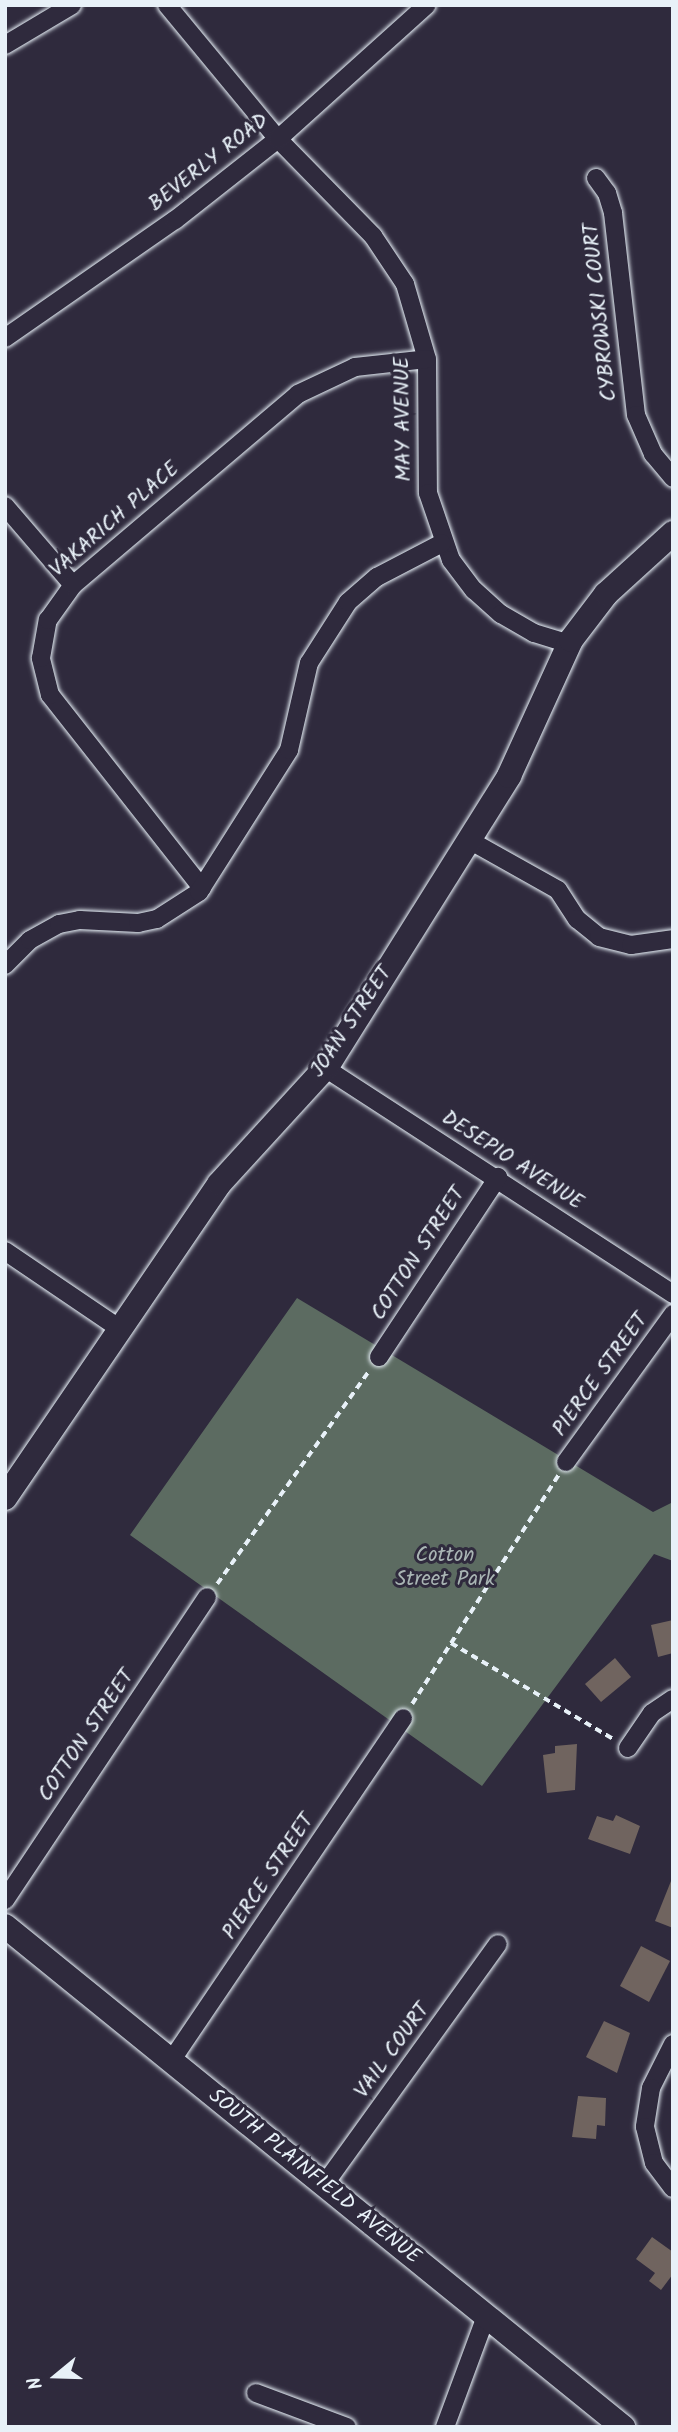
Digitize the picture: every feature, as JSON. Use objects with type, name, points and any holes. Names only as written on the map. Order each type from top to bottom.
[{"type":"street","points":[[5,45],[72,5]]},
{"type":"street","name":"MAY AVENUE","points":[[167,5],[278,139],[373,236],[393,263],[414,307],[427,359],[428,493],[442,543],[462,576],[487,603],[534,633],[569,644]]},
{"type":"street","name":"BEVERLY ROAD","points":[[5,338],[175,220],[278,139],[426,5]]},
{"type":"street","name":"CYBROWSKI COURT","points":[[596,177],[607,193],[613,213],[636,415],[653,454],[673,478]]},
{"type":"street","name":"VAKARICH PLACE","points":[[202,888],[50,695],[43,677],[42,638],[57,603],[73,585],[298,394],[355,367],[427,359]]},
{"type":"street","points":[[5,506],[73,585]]},
{"type":"street","name":"JOAN STREET","points":[[5,1499],[219,1184],[325,1068],[509,776],[569,644],[606,594],[673,533]]},
{"type":"street","points":[[5,965],[30,940],[59,924],[80,919],[138,923],[158,919],[184,905],[202,888],[289,750],[309,663],[333,623],[363,586],[442,543]]},
{"type":"street","points":[[469,840],[558,890],[577,919],[599,937],[631,945],[673,939]]},
{"type":"street","name":"DESEPIO AVENUE","points":[[325,1068],[498,1177],[673,1294]]},
{"type":"street","name":"COTTON STREET","points":[[379,1357],[498,1177]]},
{"type":"street","points":[[5,1251],[120,1329]]},
{"type":"street","name":"PIERCE STREET","points":[[566,1462],[673,1314]]},
{"type":"street","name":"COTTON STREET","points":[[5,1900],[207,1597]]},
{"type":"street","points":[[628,1748],[652,1713],[673,1699]]},
{"type":"street","name":"PIERCE STREET","points":[[171,2061],[404,1718]]},
{"type":"street","name":"SOUTH PLAINFIELD AVENUE","points":[[5,1926],[623,2427]]},
{"type":"street","name":"VAIL COURT","points":[[324,2185],[498,1944]]},
{"type":"street","points":[[673,2044],[652,2088],[645,2127],[654,2163],[673,2188]]},
{"type":"street","points":[[445,2427],[486,2316]]},
{"type":"street","points":[[257,2393],[347,2427]]},
{"type":"path","points":[[207,1597],[379,1357]]},
{"type":"path","points":[[404,1718],[566,1462]]},
{"type":"path","points":[[451,1643],[628,1748]]},
{"type":"green space","name":"Cotton Street Park","points":[[297,1298],[653,1512],[673,1502],[673,1561],[654,1554],[482,1786],[130,1535]]},
{"type":"building","points":[[673,1620],[673,1653],[658,1657],[651,1625]]},
{"type":"building","points":[[615,1658],[631,1677],[601,1702],[585,1684]]},
{"type":"building","points":[[577,1744],[575,1790],[547,1793],[543,1755],[555,1753],[555,1746]]},
{"type":"building","points":[[616,1815],[640,1826],[630,1854],[588,1839],[597,1816],[613,1821]]},
{"type":"building","points":[[673,1876],[673,1928],[655,1921]]},
{"type":"building","points":[[641,1946],[670,1961],[649,2002],[620,1986]]},
{"type":"building","points":[[604,2021],[630,2033],[617,2073],[586,2057]]},
{"type":"building","points":[[578,2096],[606,2098],[605,2126],[597,2125],[596,2139],[572,2137]]},
{"type":"building","points":[[652,2237],[673,2252],[673,2274],[661,2290],[649,2281],[655,2273],[636,2259]]}]
